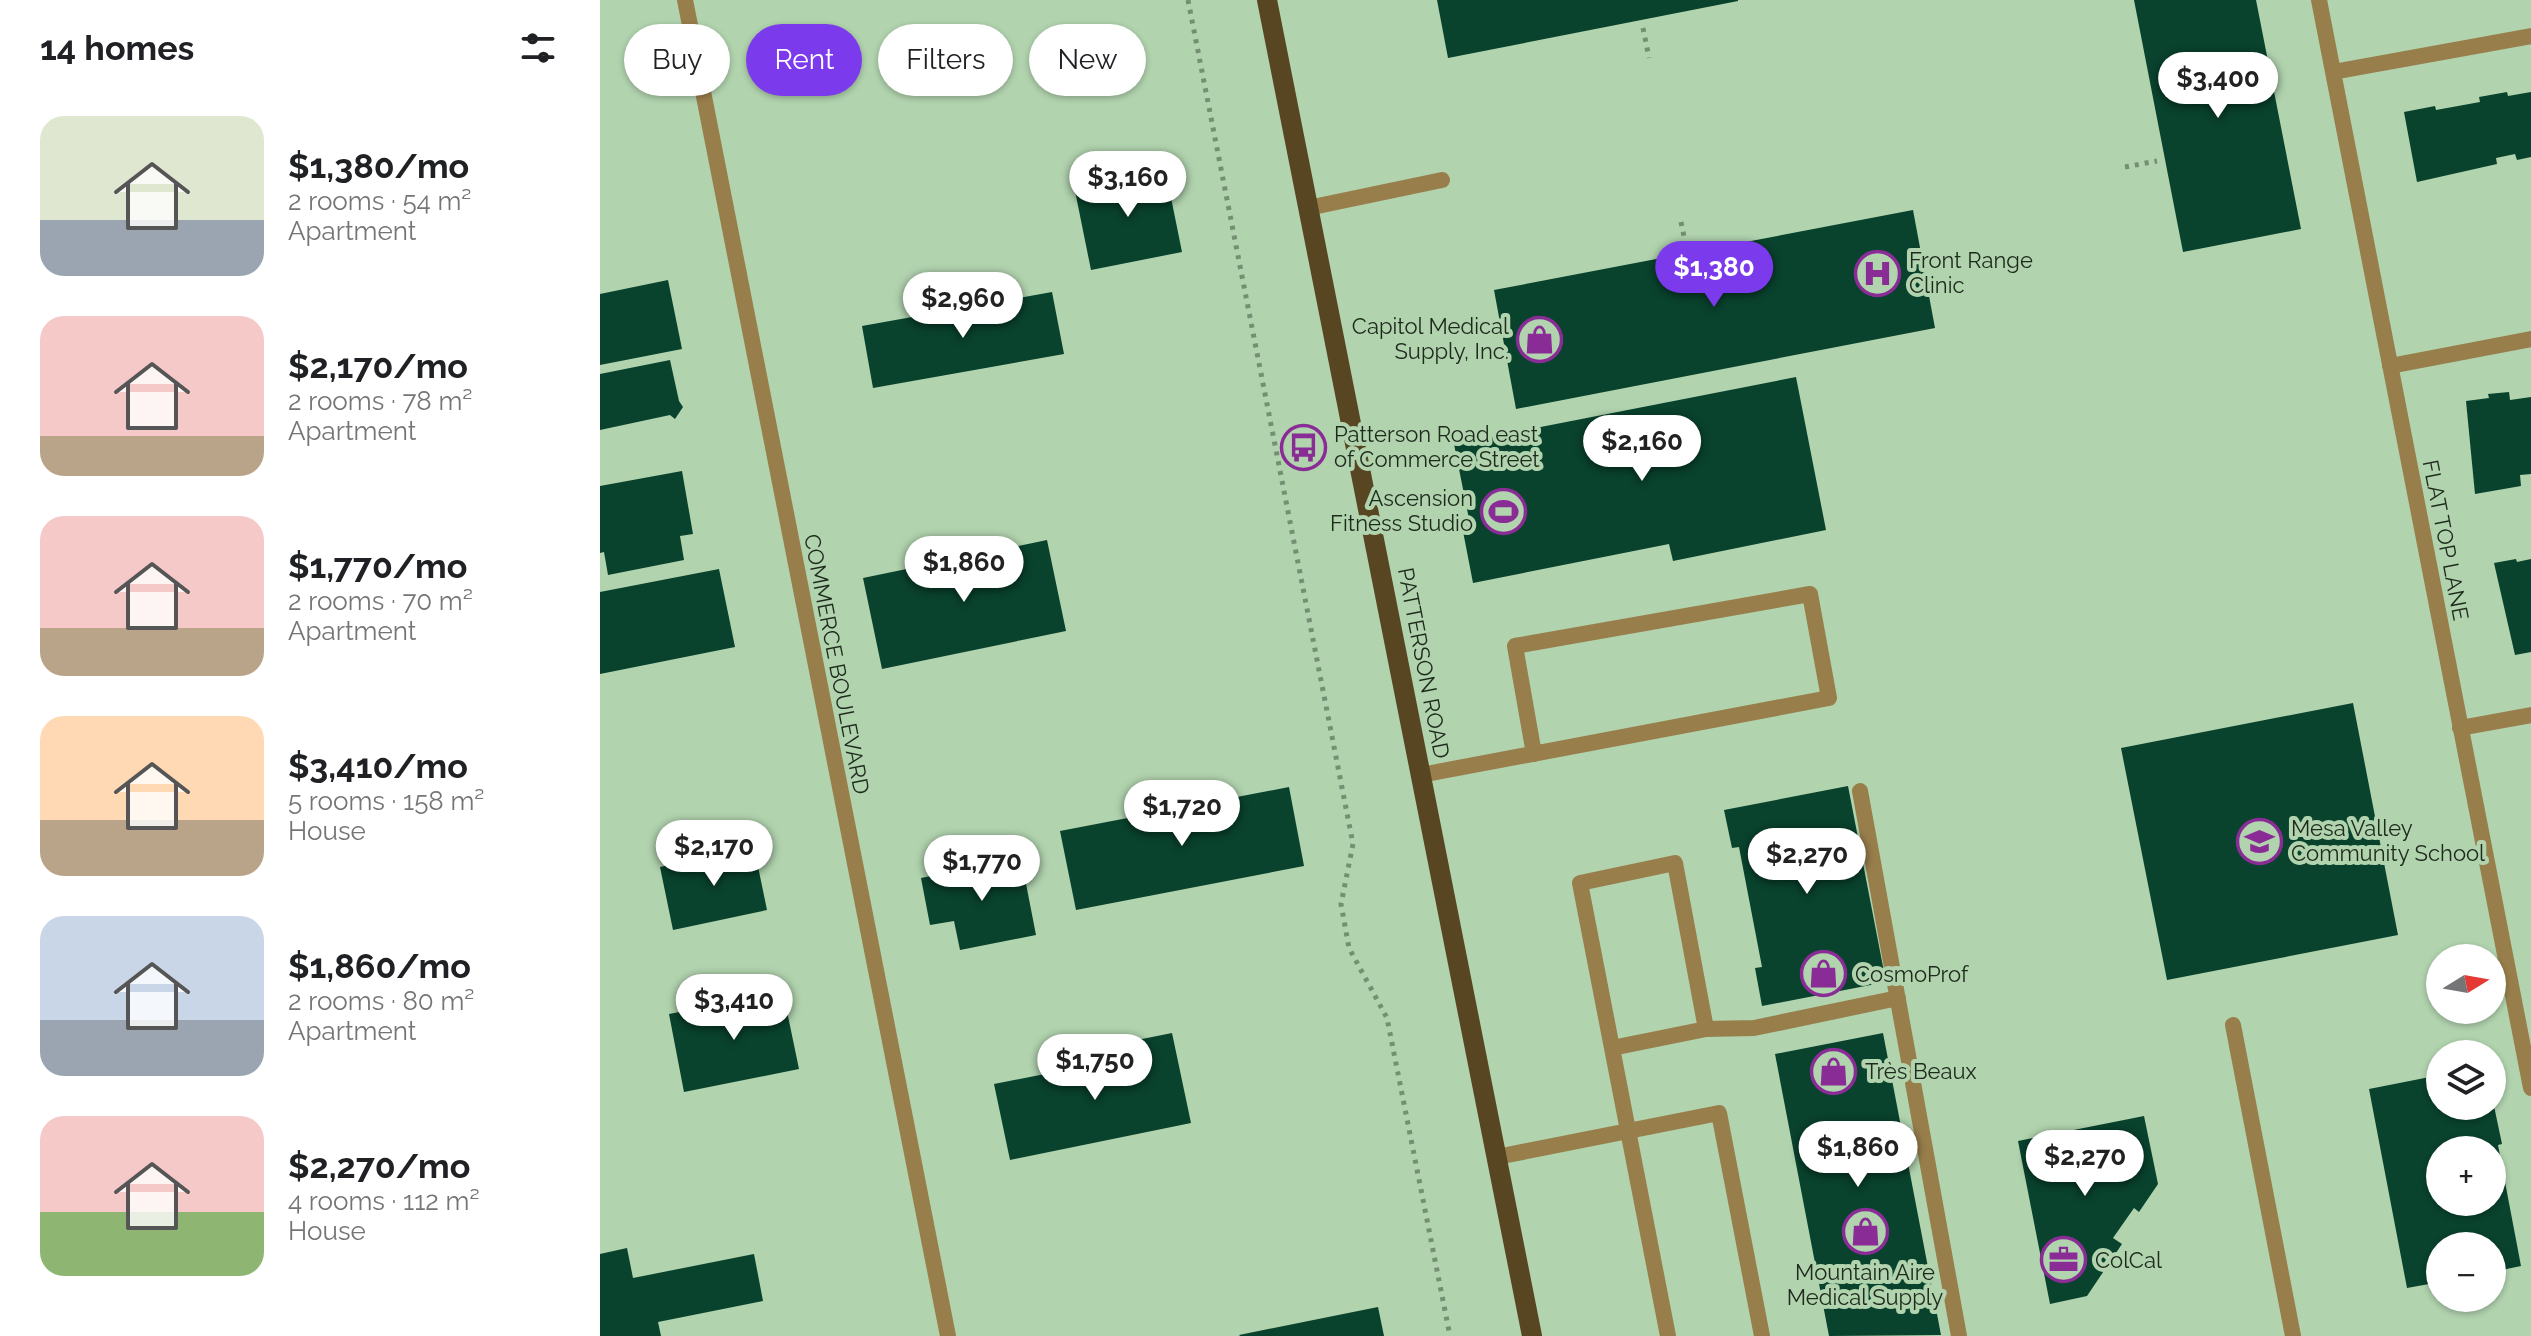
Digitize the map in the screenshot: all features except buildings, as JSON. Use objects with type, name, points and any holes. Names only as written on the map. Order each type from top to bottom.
[{"type":"main road","name":"PATTERSON ROAD","points":[[1267,0],[1532,1336]]},
{"type":"street","name":"COMMERCE BOULEVARD","points":[[685,0],[948,1336]]},
{"type":"street","name":"FLAT TOP LANE","points":[[2319,0],[2531,1088]]},
{"type":"street","points":[[2333,72],[2531,36]]},
{"type":"street","points":[[1308,208],[1442,180]]},
{"type":"street","points":[[2390,366],[2531,339]]},
{"type":"street","points":[[1421,775],[1534,754],[1829,698],[1810,594],[1515,646],[1534,754]]},
{"type":"street","points":[[2460,728],[2531,715]]},
{"type":"street","points":[[1860,791],[1959,1336]]},
{"type":"street","points":[[1668,1336],[1580,883],[1675,863],[1706,1029]]},
{"type":"street","points":[[1612,1048],[1706,1029],[1754,1028],[1898,998]]},
{"type":"street","points":[[2233,1025],[2293,1336]]},
{"type":"street","points":[[1497,1157],[1719,1113],[1762,1336]]},
{"type":"path","points":[[1188,0],[1353,844],[1341,904],[1346,933],[1349,948],[1387,1018],[1450,1336]]},
{"type":"path","points":[[1643,28],[1649,58]]},
{"type":"path","points":[[2125,167],[2157,161]]},
{"type":"path","points":[[1681,222],[1687,251]]},
{"type":"place","name":"Front Range Clinic","points":[[1878,273]]},
{"type":"place","name":"Capitol Medical Supply, Inc.","points":[[1540,339]]},
{"type":"place","name":"Patterson Road east of Commerce Street","points":[[1303,447]]},
{"type":"place","name":"Ascension Fitness Studio","points":[[1504,511]]},
{"type":"place","name":"Mesa Valley Community School","points":[[2260,841]]},
{"type":"place","name":"CosmoProf","points":[[1824,974]]},
{"type":"place","name":"Très Beaux","points":[[1834,1071]]},
{"type":"place","name":"Mountain Aire Medical Supply","points":[[1865,1231]]},
{"type":"place","name":"ColCal","points":[[2064,1260]]}]
